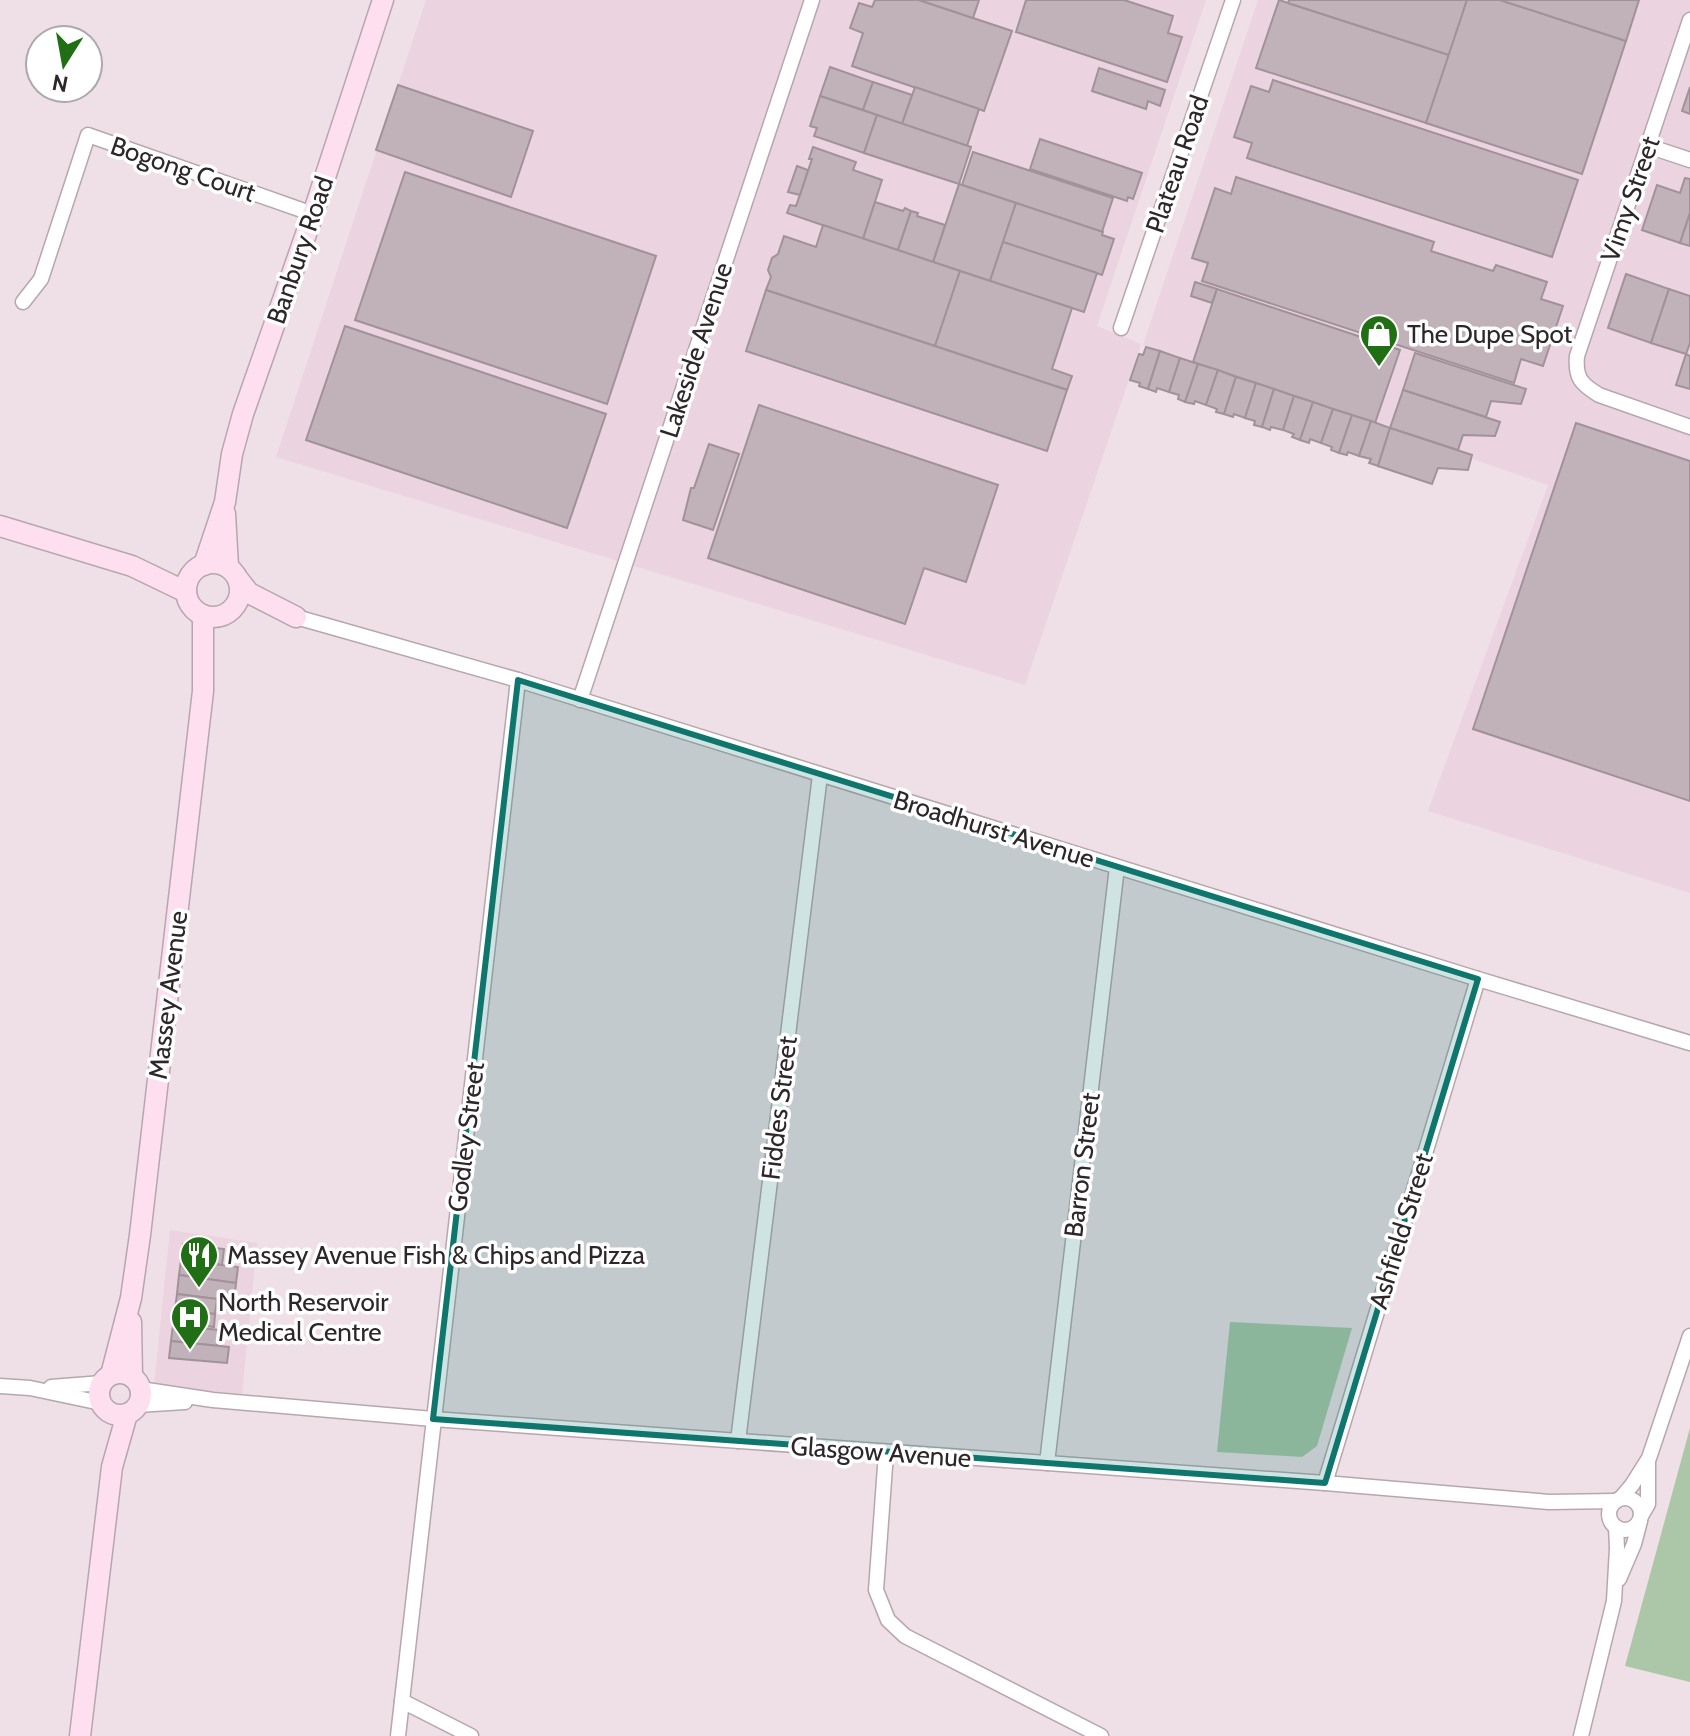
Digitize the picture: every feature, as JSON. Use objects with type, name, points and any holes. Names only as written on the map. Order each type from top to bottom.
[{"type":"street","name":"Banbury Road","points":[[199,568],[225,502],[232,454],[243,414],[383,0]]},
{"type":"street","name":"Lakeside Avenue","points":[[580,700],[812,0]]},
{"type":"street","name":"Plateau Road","points":[[1121,328],[1233,0]]},
{"type":"street","name":"Vimy Street","points":[[1690,20],[1577,356],[1576,370],[1586,387],[1599,395],[1690,427]]},
{"type":"street","name":"Bogong Court","points":[[23,302],[41,279],[88,135],[313,214]]},
{"type":"street","points":[[1648,146],[1690,160]]},
{"type":"street","name":"Banbury Road","points":[[225,502],[233,573]]},
{"type":"street","points":[[0,526],[132,566],[174,572],[212,563],[233,573],[240,587],[237,604],[229,612],[219,616],[203,615],[192,606],[186,592],[190,577],[199,568]]},
{"type":"street","points":[[132,566],[186,592]]},
{"type":"street","name":"Broadhurst Avenue","points":[[233,573],[249,593],[296,617]]},
{"type":"street","name":"Broadhurst Avenue","points":[[229,612],[257,610],[296,617],[518,680],[1690,1043]]},
{"type":"street","name":"Massey Avenue","points":[[203,691],[229,612]]},
{"type":"street","name":"Massey Avenue","points":[[80,1736],[203,691],[203,615]]},
{"type":"street","name":"Godley Street","points":[[398,1736],[518,680]]},
{"type":"street","name":"Fiddes Street","points":[[738,1441],[820,775]]},
{"type":"street","name":"Barron Street","points":[[1047,1463],[1117,867]]},
{"type":"street","name":"Ashfield Street","points":[[1325,1483],[1478,979]]},
{"type":"street","points":[[1616,1587],[1610,1510],[1632,1485],[1649,1458],[1690,1336]]},
{"type":"street","name":"Glasgow Avenue","points":[[0,1386],[1549,1502],[1618,1500]]},
{"type":"street","points":[[886,1453],[876,1590],[888,1620],[905,1636],[1101,1736]]},
{"type":"street","points":[[1613,1524],[1620,1530],[1629,1530],[1638,1525],[1648,1504],[1649,1458]]},
{"type":"street","points":[[1581,1736],[1616,1587],[1641,1518],[1636,1502],[1631,1499],[1618,1500]]},
{"type":"street","name":"Glasgow Avenue","points":[[1549,1502],[1587,1511],[1613,1524]]},
{"type":"street","points":[[402,1701],[471,1736]]},
{"type":"highlighted area","points":[[518,680],[1478,979],[1325,1483],[433,1419]]},
{"type":"shaded area","points":[[426,0],[1206,0],[1097,326],[1141,344],[1025,685],[276,457]]},
{"type":"shaded area","points":[[1258,0],[1690,0],[1690,893],[1428,811],[1548,485],[1143,345]]},
{"type":"shaded area","points":[[170,1230],[257,1243],[242,1394],[154,1386]]},
{"type":"green space","points":[[1230,1322],[1352,1328],[1317,1446],[1302,1457],[1217,1452]]},
{"type":"green space","points":[[1690,1428],[1690,1682],[1625,1666]]},
{"type":"building","points":[[875,0],[919,0],[1012,31],[984,111],[852,66],[863,33],[850,28],[859,3],[872,7]]},
{"type":"building","points":[[919,0],[979,0],[973,18]]},
{"type":"building","points":[[1026,0],[1124,0],[1173,16],[1168,33],[1182,37],[1167,82],[1016,32]]},
{"type":"building","points":[[1279,0],[1449,55],[1426,123],[1256,68]]},
{"type":"building","points":[[1289,0],[1467,0],[1449,55],[1288,3]]},
{"type":"building","points":[[1467,0],[1500,0],[1626,41],[1582,174],[1426,123]]},
{"type":"building","points":[[1500,0],[1639,0],[1626,41]]},
{"type":"building","points":[[830,67],[873,82],[863,110],[820,96]]},
{"type":"building","points":[[1099,68],[1165,90],[1160,106],[1148,101],[1146,109],[1092,91]]},
{"type":"building","points":[[1273,80],[1578,180],[1552,257],[1247,158],[1252,143],[1234,137],[1251,86],[1269,92]]},
{"type":"building","points":[[873,82],[912,95],[902,124],[863,110]]},
{"type":"building","points":[[398,85],[533,131],[511,197],[376,150]]},
{"type":"building","points":[[915,87],[979,109],[967,146],[902,124]]},
{"type":"building","points":[[1690,87],[1690,114],[1682,111]]},
{"type":"building","points":[[820,96],[877,115],[864,153],[814,136],[817,128],[810,126]]},
{"type":"building","points":[[877,115],[971,147],[959,184],[864,153]]},
{"type":"building","points":[[1040,139],[1142,173],[1133,199],[1128,197],[1127,201],[1030,169]]},
{"type":"building","points":[[813,147],[856,162],[853,170],[882,180],[863,239],[787,213],[790,205],[796,206]]},
{"type":"building","points":[[973,152],[1113,198],[1102,232],[962,185]]},
{"type":"building","points":[[797,166],[808,170],[800,195],[788,192]]},
{"type":"building","points":[[405,172],[656,256],[607,404],[355,320]]},
{"type":"building","points":[[1236,177],[1434,242],[1431,251],[1493,271],[1496,265],[1547,282],[1541,299],[1563,306],[1543,366],[1521,359],[1514,383],[1202,281],[1208,263],[1192,258],[1215,188],[1231,194]]},
{"type":"building","points":[[1685,178],[1690,179],[1690,213],[1680,243],[1642,230],[1657,185],[1680,193]]},
{"type":"building","points":[[959,184],[1016,203],[990,281],[933,262]]},
{"type":"building","points":[[875,202],[911,211],[898,250],[863,239]]},
{"type":"building","points":[[1016,203],[1103,232],[1102,235],[1114,239],[1102,275],[1003,242]]},
{"type":"building","points":[[911,211],[945,225],[933,262],[898,250]]},
{"type":"building","points":[[1690,213],[1690,246],[1680,243]]},
{"type":"building","points":[[823,225],[960,271],[935,346],[766,290],[771,277],[768,270],[772,258],[778,254],[784,236],[816,247]]},
{"type":"building","points":[[1003,242],[1097,273],[1084,312],[990,281]]},
{"type":"building","points":[[960,271],[1072,308],[1052,369],[1072,376],[1067,390],[935,346]]},
{"type":"building","points":[[1626,274],[1669,289],[1651,343],[1608,328]]},
{"type":"building","points":[[1195,282],[1217,289],[1212,303],[1191,296]]},
{"type":"building","points":[[1217,289],[1400,350],[1375,423],[1193,362]]},
{"type":"building","points":[[1669,289],[1690,296],[1690,343],[1686,354],[1651,343]]},
{"type":"building","points":[[766,290],[1067,390],[1047,451],[746,351]]},
{"type":"building","points":[[345,326],[606,414],[567,528],[306,440]]},
{"type":"building","points":[[1146,347],[1160,351],[1148,389],[1130,380],[1139,354],[1143,355]]},
{"type":"building","points":[[1160,351],[1180,358],[1169,392],[1148,389]]},
{"type":"building","points":[[1415,353],[1526,389],[1521,404],[1491,401],[1486,417],[1403,390]]},
{"type":"building","points":[[1686,354],[1690,356],[1690,389],[1676,385]]},
{"type":"building","points":[[1180,358],[1198,364],[1185,402],[1178,399],[1179,395],[1169,392]]},
{"type":"building","points":[[1198,364],[1218,370],[1206,405],[1195,401],[1194,404],[1185,402]]},
{"type":"building","points":[[1218,370],[1236,377],[1224,414],[1206,405]]},
{"type":"building","points":[[1236,377],[1256,383],[1245,418],[1224,414]]},
{"type":"building","points":[[1256,383],[1274,389],[1262,427],[1245,418]]},
{"type":"building","points":[[1274,389],[1294,396],[1283,430],[1262,427]]},
{"type":"building","points":[[1403,390],[1500,422],[1495,436],[1463,435],[1458,450],[1390,428]]},
{"type":"building","points":[[1294,396],[1313,402],[1300,440],[1283,430]]},
{"type":"building","points":[[1313,402],[1333,409],[1321,443],[1310,439],[1309,443],[1300,440]]},
{"type":"building","points":[[759,405],[998,485],[966,582],[924,568],[905,624],[708,558]]},
{"type":"building","points":[[1333,409],[1352,415],[1339,453],[1321,443]]},
{"type":"building","points":[[1352,415],[1371,421],[1359,456],[1339,453]]},
{"type":"building","points":[[1371,421],[1390,428],[1378,466],[1369,463],[1371,459],[1359,456]]},
{"type":"building","points":[[1576,423],[1690,461],[1690,801],[1473,729]]},
{"type":"building","points":[[1390,428],[1472,455],[1468,470],[1438,468],[1432,484],[1378,466]]},
{"type":"building","points":[[709,444],[739,454],[713,530],[683,520],[691,488],[694,488]]},
{"type":"building","points":[[183,1244],[224,1249],[222,1265],[181,1260]]},
{"type":"building","points":[[181,1260],[238,1267],[236,1283],[179,1275]]},
{"type":"building","points":[[179,1275],[236,1283],[234,1301],[177,1294]]},
{"type":"building","points":[[177,1294],[217,1299],[215,1314],[175,1309]]},
{"type":"building","points":[[175,1309],[215,1314],[214,1327],[173,1325]]},
{"type":"building","points":[[173,1325],[219,1330],[217,1346],[171,1341]]},
{"type":"building","points":[[171,1341],[229,1347],[227,1363],[169,1358]]},
{"type":"place","name":"The Dupe Spot","points":[[1379,368]]},
{"type":"place","name":"Massey Avenue Fish & Chips and Pizza","points":[[199,1289]]},
{"type":"place","name":"North Reservoir Medical Centre","points":[[190,1351]]}]
